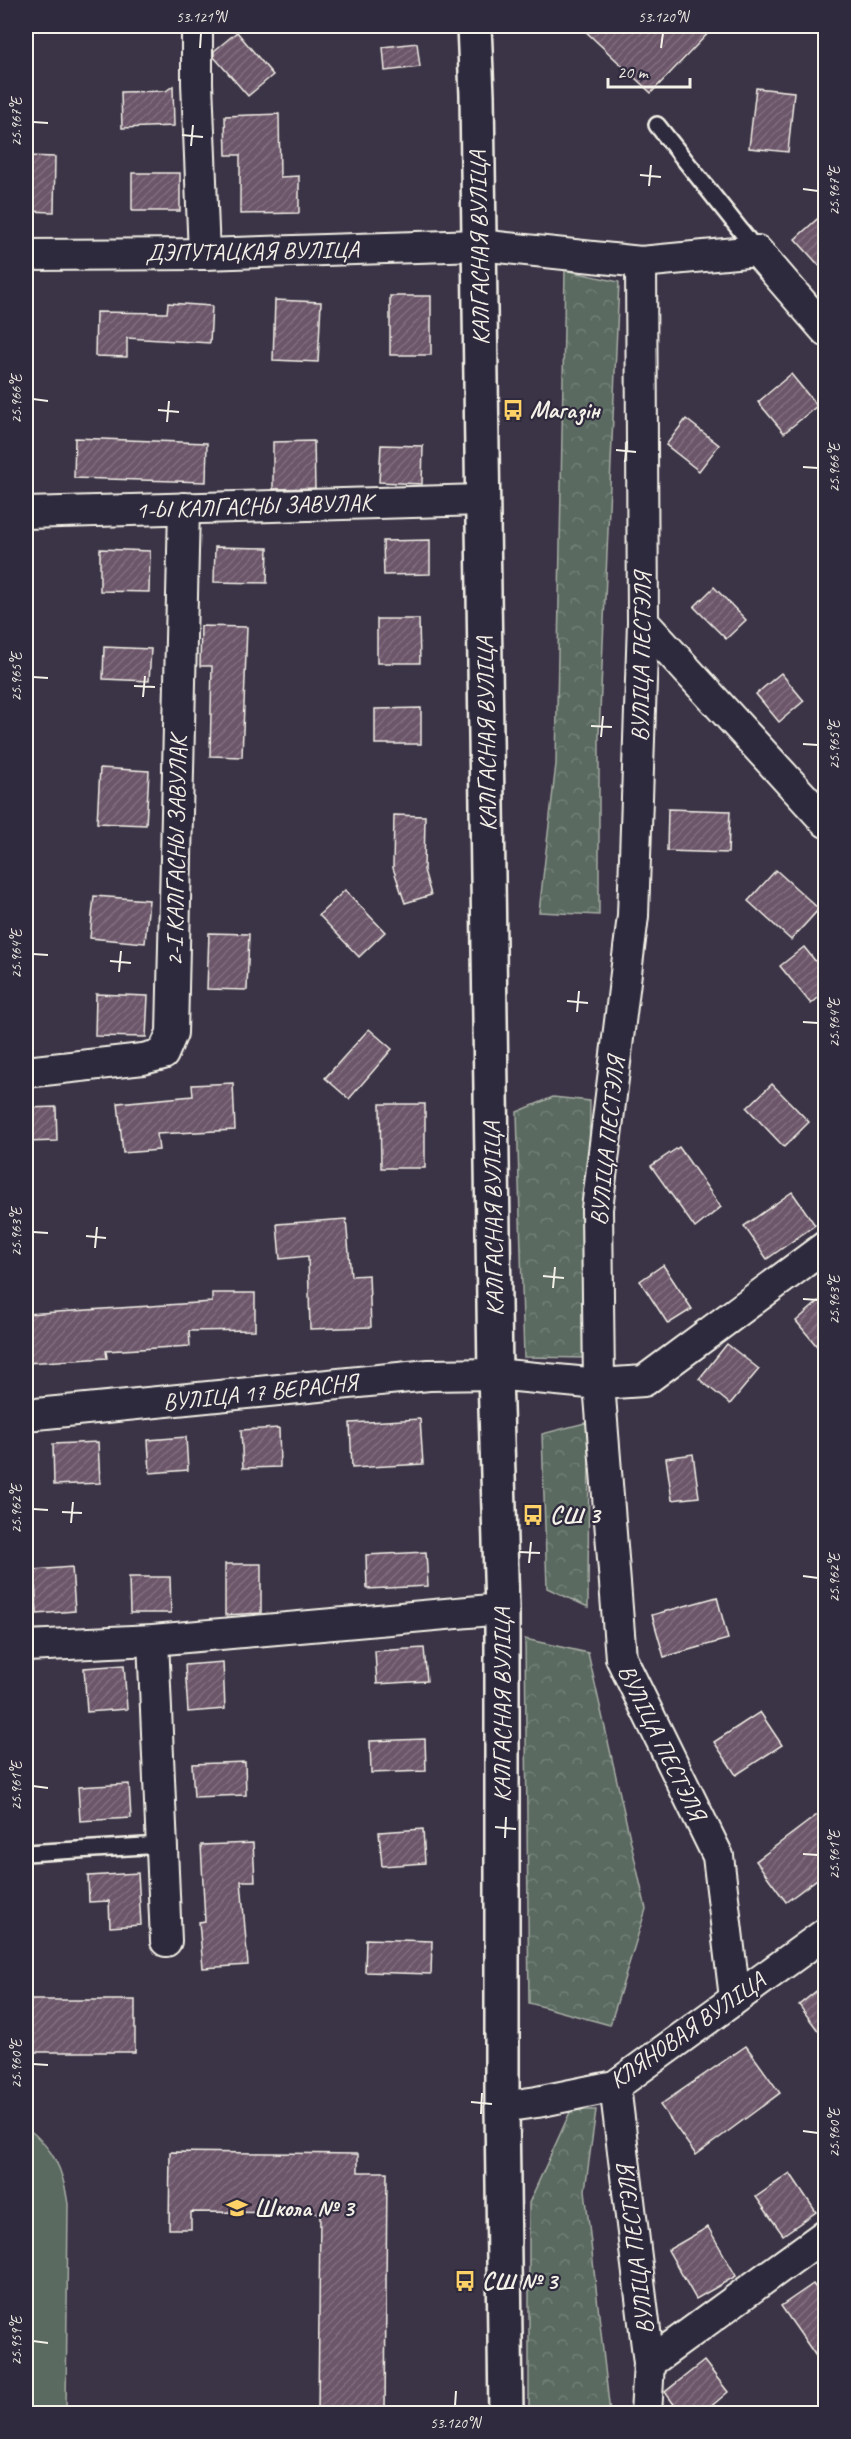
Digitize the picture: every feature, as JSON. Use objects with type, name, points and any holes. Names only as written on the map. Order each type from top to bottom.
[{"type":"street","points":[[197,26],[196,83],[204,254]]},
{"type":"street","name":"КАЛГАСНАЯ ВУЛІЦА","points":[[474,26],[477,96],[495,1374],[502,1609],[502,2107],[506,2414]]},
{"type":"street","name":"ДЭПУТАЦКАЯ ВУЛІЦА","points":[[26,255],[204,254],[479,245],[641,262],[756,251]]},
{"type":"street","points":[[756,251],[825,331]]},
{"type":"street","name":"ВУЛІЦА ПЕСТЭЛЯ","points":[[641,262],[643,622],[633,916],[597,1209],[599,1383],[621,1658],[718,1856],[735,1998]]},
{"type":"street","name":"1-Ы КАЛГАСНЫ ЗАВУЛАК","points":[[26,513],[482,500]]},
{"type":"street","name":"2-І КАЛГАСНЫ ЗАВУЛАК","points":[[26,1072],[143,1059],[163,1054],[172,1034],[184,508]]},
{"type":"street","points":[[643,622],[825,822]]},
{"type":"street","name":"ВУЛІЦА 17 ВЕРАСНЯ","points":[[26,1416],[429,1375],[495,1374],[599,1383],[644,1381],[825,1246]]},
{"type":"street","points":[[26,1646],[153,1640],[502,1609]]},
{"type":"street","points":[[153,1640],[166,1941]]},
{"type":"street","name":"КЛЯНОВАЯ ВУЛІЦА","points":[[502,2107],[615,2086],[825,1933]]},
{"type":"street","name":"ВУЛІЦА ПЕСТЭЛЯ","points":[[615,2086],[649,2363],[646,2414]]},
{"type":"street","points":[[649,2363],[825,2234]]},
{"type":"lane","points":[[657,124],[756,251]]},
{"type":"lane","points":[[26,1853],[162,1845]]},
{"type":"green space","points":[[565,270],[619,282],[599,734],[599,915],[539,912],[556,764]]},
{"type":"green space","points":[[553,1097],[590,1101],[587,1358],[524,1357],[517,1112]]},
{"type":"green space","points":[[589,1422],[588,1607],[547,1588],[542,1434]]},
{"type":"green space","points":[[525,1639],[588,1653],[646,1909],[610,2025],[529,2003]]},
{"type":"green space","points":[[571,2110],[596,2110],[585,2190],[610,2413],[529,2413],[529,2203]]},
{"type":"green space","points":[[26,2127],[44,2143],[56,2161],[68,2204],[66,2413],[26,2413]]},
{"type":"building","points":[[580,26],[715,26],[651,93]]},
{"type":"building","points":[[237,32],[273,75],[248,96],[214,57],[214,51]]},
{"type":"building","points":[[417,43],[420,67],[385,71],[383,47]]},
{"type":"building","points":[[173,86],[174,126],[122,128],[121,92],[166,91]]},
{"type":"building","points":[[756,88],[794,92],[788,152],[749,148]]},
{"type":"building","points":[[279,114],[280,177],[299,176],[299,213],[240,214],[240,155],[226,155],[225,116]]},
{"type":"building","points":[[26,156],[55,157],[54,212],[26,211]]},
{"type":"building","points":[[132,173],[180,173],[180,211],[132,211]]},
{"type":"building","points":[[825,212],[825,272],[795,239]]},
{"type":"building","points":[[390,296],[431,296],[431,355],[390,355]]},
{"type":"building","points":[[275,300],[321,302],[318,362],[273,360]]},
{"type":"building","points":[[168,303],[212,306],[210,343],[127,338],[127,357],[95,356],[96,312],[167,313]]},
{"type":"building","points":[[791,374],[817,406],[784,433],[758,402]]},
{"type":"building","points":[[686,419],[719,445],[699,471],[666,445]]},
{"type":"building","points":[[75,438],[207,443],[206,482],[74,478]]},
{"type":"building","points":[[314,441],[315,488],[273,489],[273,442]]},
{"type":"building","points":[[381,445],[423,446],[422,484],[379,482]]},
{"type":"building","points":[[430,540],[430,574],[384,575],[383,541]]},
{"type":"building","points":[[215,547],[268,548],[267,583],[214,582]]},
{"type":"building","points":[[100,549],[150,551],[149,592],[100,591]]},
{"type":"building","points":[[714,587],[746,620],[726,639],[694,607]]},
{"type":"building","points":[[377,619],[419,619],[420,663],[377,663]]},
{"type":"building","points":[[201,626],[247,627],[242,757],[210,756],[212,666],[200,666]]},
{"type":"building","points":[[104,647],[151,649],[149,681],[103,679]]},
{"type":"building","points":[[781,673],[804,701],[779,722],[756,694]]},
{"type":"building","points":[[421,708],[421,744],[375,744],[375,709]]},
{"type":"building","points":[[100,768],[149,771],[146,825],[97,823]]},
{"type":"building","points":[[668,809],[730,811],[728,853],[667,851]]},
{"type":"building","points":[[394,815],[425,816],[424,870],[431,895],[405,903],[393,868]]},
{"type":"building","points":[[776,870],[819,909],[791,940],[748,901]]},
{"type":"building","points":[[345,890],[385,932],[359,957],[319,915]]},
{"type":"building","points":[[94,896],[149,900],[145,943],[90,938]]},
{"type":"building","points":[[209,933],[249,934],[247,990],[207,989]]},
{"type":"building","points":[[804,947],[825,973],[825,992],[811,1004],[780,966]]},
{"type":"building","points":[[96,994],[148,996],[146,1037],[95,1036]]},
{"type":"building","points":[[369,1029],[392,1049],[349,1099],[325,1078]]},
{"type":"building","points":[[233,1083],[235,1130],[157,1134],[159,1150],[123,1153],[118,1103],[193,1096],[192,1085]]},
{"type":"building","points":[[772,1084],[809,1122],[784,1147],[747,1108]]},
{"type":"building","points":[[380,1104],[425,1104],[425,1168],[381,1168]]},
{"type":"building","points":[[56,1107],[57,1141],[26,1142],[26,1108]]},
{"type":"building","points":[[679,1147],[721,1207],[695,1228],[651,1166]]},
{"type":"building","points":[[792,1192],[815,1225],[767,1259],[744,1226]]},
{"type":"building","points":[[346,1219],[351,1276],[369,1275],[371,1327],[310,1329],[308,1256],[280,1259],[277,1224]]},
{"type":"building","points":[[663,1265],[692,1309],[668,1324],[640,1281]]},
{"type":"building","points":[[212,1293],[255,1293],[255,1330],[189,1331],[190,1346],[106,1351],[107,1358],[26,1363],[26,1314],[212,1302]]},
{"type":"building","points":[[825,1296],[825,1356],[796,1321]]},
{"type":"building","points":[[727,1344],[759,1369],[730,1404],[699,1379]]},
{"type":"building","points":[[420,1419],[423,1464],[352,1468],[350,1423]]},
{"type":"building","points":[[279,1428],[280,1467],[243,1468],[241,1430]]},
{"type":"building","points":[[186,1437],[188,1470],[150,1473],[148,1440]]},
{"type":"building","points":[[98,1442],[100,1483],[54,1485],[53,1444]]},
{"type":"building","points":[[693,1454],[699,1497],[672,1500],[666,1458]]},
{"type":"building","points":[[426,1552],[428,1586],[367,1589],[366,1555]]},
{"type":"building","points":[[225,1564],[261,1564],[261,1613],[225,1615]]},
{"type":"building","points":[[72,1567],[75,1611],[37,1614],[34,1570]]},
{"type":"building","points":[[129,1577],[170,1577],[171,1613],[130,1613]]},
{"type":"building","points":[[717,1597],[728,1639],[664,1657],[652,1615]]},
{"type":"building","points":[[424,1648],[427,1681],[377,1684],[375,1651]]},
{"type":"building","points":[[223,1662],[225,1709],[188,1712],[185,1665]]},
{"type":"building","points":[[124,1665],[127,1709],[87,1712],[84,1668]]},
{"type":"building","points":[[760,1712],[782,1745],[736,1775],[714,1742]]},
{"type":"building","points":[[425,1739],[426,1771],[371,1773],[370,1741]]},
{"type":"building","points":[[245,1762],[246,1795],[194,1797],[192,1764]]},
{"type":"building","points":[[129,1784],[131,1818],[80,1821],[78,1787]]},
{"type":"building","points":[[825,1809],[825,1873],[786,1902],[756,1861]]},
{"type":"building","points":[[423,1829],[425,1863],[382,1866],[379,1832]]},
{"type":"building","points":[[253,1843],[255,1881],[241,1881],[248,1965],[203,1968],[199,1922],[205,1921],[201,1845]]},
{"type":"building","points":[[138,1873],[141,1925],[110,1927],[109,1901],[89,1902],[88,1876]]},
{"type":"building","points":[[366,1939],[432,1941],[431,1974],[365,1972]]},
{"type":"building","points":[[825,1984],[825,2040],[799,2005]]},
{"type":"building","points":[[26,2000],[135,2000],[135,2052],[26,2052]]},
{"type":"building","points":[[746,2046],[780,2093],[696,2155],[660,2105]]},
{"type":"building","points":[[170,2152],[358,2154],[358,2172],[387,2172],[385,2414],[318,2414],[320,2213],[191,2212],[191,2229],[169,2229]]},
{"type":"building","points":[[790,2173],[816,2212],[783,2235],[756,2197]]},
{"type":"building","points":[[708,2227],[736,2276],[696,2299],[668,2250]]},
{"type":"building","points":[[813,2284],[825,2301],[825,2369],[781,2306]]},
{"type":"building","points":[[704,2361],[728,2392],[702,2414],[681,2414],[665,2392]]},
{"type":"place","name":"Магазін","points":[[513,410]]},
{"type":"place","name":"СШ 3","points":[[533,1515]]},
{"type":"place","name":"Школа № 3","points":[[237,2208]]},
{"type":"place","name":"СШ № 3","points":[[465,2281]]}]
